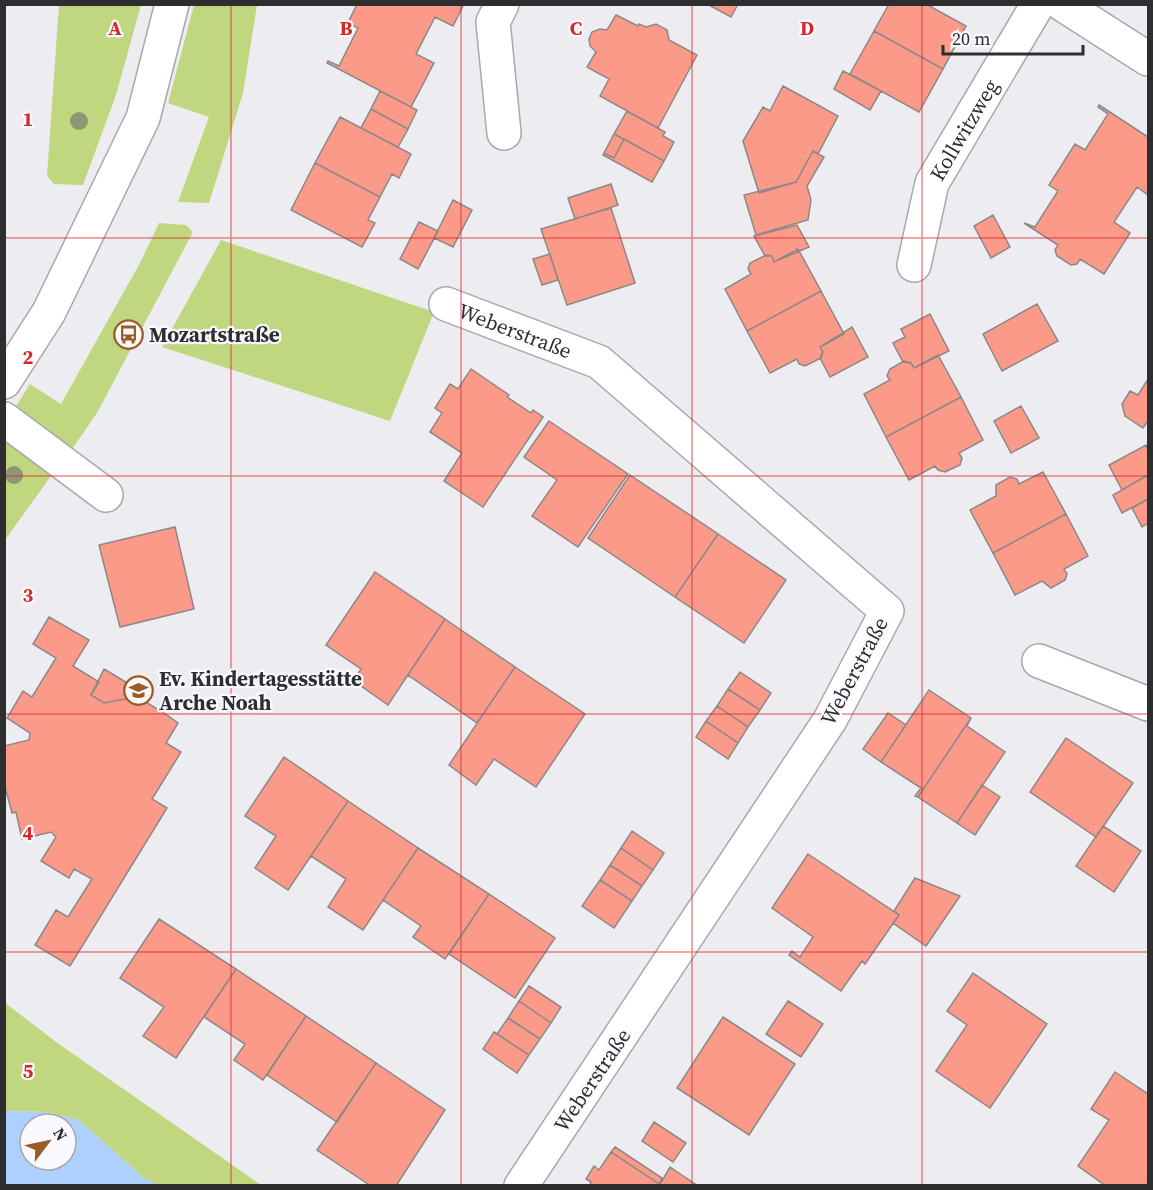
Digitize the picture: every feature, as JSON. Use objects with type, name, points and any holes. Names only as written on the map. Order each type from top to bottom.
[{"type":"street","points":[[4,382],[49,312],[142,118],[172,4]]},
{"type":"street","points":[[502,4],[493,22],[504,133]]},
{"type":"street","name":"Kollwitzweg","points":[[914,265],[932,183],[1038,4]]},
{"type":"street","points":[[1062,4],[1149,59]]},
{"type":"street","name":"Weberstraße","points":[[446,304],[598,362],[887,611],[830,720],[521,1185]]},
{"type":"street","points":[[4,419],[106,495]]},
{"type":"street","points":[[1039,661],[1149,704]]},
{"type":"green space","points":[[59,5],[141,5],[116,95],[83,185],[54,184],[47,176]]},
{"type":"green space","points":[[194,5],[257,5],[243,93],[209,203],[178,202],[209,117],[168,103]]},
{"type":"green space","points":[[159,223],[186,225],[193,232],[97,413],[72,449],[15,408],[30,384],[61,404],[140,263]]},
{"type":"green space","points":[[221,240],[434,312],[390,421],[162,347]]},
{"type":"green space","points":[[5,438],[56,469],[5,540]]},
{"type":"green space","points":[[4,1002],[56,1042],[261,1185],[158,1185],[145,1179],[78,1120],[78,1112],[5,1111]]},
{"type":"water","points":[[5,1111],[46,1112],[18,1112],[18,1172],[78,1172],[78,1120],[145,1179],[158,1185],[5,1185]]},
{"type":"building","points":[[357,4],[464,4],[453,26],[435,17],[416,54],[434,63],[411,107],[327,63],[328,61],[339,66],[358,28],[348,23]]},
{"type":"building","points":[[707,4],[738,4],[731,17]]},
{"type":"building","points":[[889,4],[926,4],[966,26],[943,69],[874,31]]},
{"type":"building","points":[[616,15],[638,26],[639,24],[646,27],[656,24],[667,30],[669,40],[697,55],[658,128],[600,96],[609,79],[587,67],[596,52],[590,46],[589,39],[592,32],[600,29],[607,30]]},
{"type":"building","points":[[874,31],[943,69],[919,112],[850,74]]},
{"type":"building","points":[[843,71],[881,91],[870,110],[834,89]]},
{"type":"building","points":[[783,86],[838,116],[818,154],[813,151],[796,182],[759,193],[743,141],[763,107],[770,111]]},
{"type":"building","points":[[380,91],[417,110],[408,129],[371,109]]},
{"type":"building","points":[[1099,105],[1148,137],[1148,195],[1137,187],[1114,222],[1130,233],[1104,274],[1080,259],[1077,264],[1071,265],[1057,256],[1055,250],[1058,245],[1024,223],[1035,227],[1058,191],[1049,185],[1075,144],[1085,150],[1108,114],[1098,107]]},
{"type":"building","points":[[371,109],[408,129],[398,147],[361,128]]},
{"type":"building","points":[[627,111],[665,132],[663,136],[674,142],[664,161],[614,134]]},
{"type":"building","points":[[340,117],[411,154],[399,178],[392,174],[380,197],[315,163]]},
{"type":"building","points":[[614,134],[624,139],[614,158],[604,153]]},
{"type":"building","points":[[624,139],[664,161],[652,182],[603,155],[604,153],[614,158]]},
{"type":"building","points":[[813,151],[824,157],[807,186],[811,200],[808,220],[756,235],[744,195],[796,182]]},
{"type":"building","points":[[315,163],[380,197],[368,220],[375,223],[362,247],[291,210]]},
{"type":"building","points":[[611,184],[618,205],[575,219],[568,198]]},
{"type":"building","points":[[453,200],[472,210],[453,247],[434,238]]},
{"type":"building","points":[[611,208],[635,283],[567,305],[541,229]]},
{"type":"building","points":[[993,215],[1010,247],[991,258],[974,226]]},
{"type":"building","points":[[419,222],[438,231],[418,269],[400,259]]},
{"type":"building","points":[[797,225],[809,247],[774,262],[772,256],[765,256],[754,236]]},
{"type":"building","points":[[798,249],[821,291],[747,331],[725,289],[751,274],[748,269],[750,263],[766,255],[772,256],[774,262]]},
{"type":"building","points":[[550,254],[558,280],[542,285],[533,259]]},
{"type":"building","points":[[821,291],[844,334],[820,347],[823,352],[821,358],[805,366],[799,364],[797,359],[770,373],[747,331]]},
{"type":"building","points":[[1037,304],[1058,341],[1002,371],[983,334]]},
{"type":"building","points":[[930,314],[949,351],[914,368],[911,363],[903,362],[893,343],[905,337],[901,329]]},
{"type":"building","points":[[852,327],[868,357],[830,377],[820,358],[823,352],[820,347]]},
{"type":"building","points":[[938,355],[961,397],[886,437],[864,394],[890,380],[887,376],[890,369],[904,361],[911,363],[914,368]]},
{"type":"building","points":[[471,369],[531,413],[533,410],[543,417],[483,507],[444,481],[462,453],[430,432],[442,413],[435,408],[450,384],[458,389]]},
{"type":"building","points":[[1148,379],[1148,421],[1143,428],[1125,416],[1122,404],[1130,391],[1138,395]]},
{"type":"building","points":[[961,397],[983,440],[959,453],[962,458],[960,465],[945,472],[938,470],[935,466],[909,480],[886,437]]},
{"type":"building","points":[[1021,406],[1039,438],[1011,453],[994,421]]},
{"type":"building","points":[[549,421],[628,474],[578,547],[532,516],[557,480],[524,457]]},
{"type":"building","points":[[1146,445],[1148,475],[1122,490],[1109,465]]},
{"type":"building","points":[[1043,472],[1066,514],[993,553],[970,510],[996,496],[996,485],[1010,477],[1017,479],[1019,484]]},
{"type":"building","points":[[630,475],[718,534],[675,597],[588,538]]},
{"type":"building","points":[[1148,475],[1148,499],[1122,513],[1113,495]]},
{"type":"building","points":[[1148,499],[1148,523],[1142,527],[1132,508]]},
{"type":"building","points":[[1066,514],[1088,556],[1064,569],[1067,574],[1065,580],[1051,588],[1042,581],[1015,595],[993,553]]},
{"type":"building","points":[[175,527],[194,609],[120,627],[99,545]]},
{"type":"building","points":[[718,534],[786,580],[744,643],[675,597]]},
{"type":"building","points":[[375,572],[445,619],[388,705],[354,681],[361,669],[326,645]]},
{"type":"building","points":[[49,617],[89,640],[73,666],[99,682],[91,695],[104,703],[125,699],[130,692],[167,715],[178,723],[166,743],[181,752],[152,799],[167,808],[70,966],[35,945],[56,910],[68,917],[92,879],[74,869],[69,878],[41,861],[56,837],[51,832],[22,839],[16,812],[12,813],[4,783],[4,746],[29,740],[30,733],[7,718],[23,691],[32,697],[56,658],[33,644]]},
{"type":"building","points":[[445,619],[515,667],[477,723],[408,675]]},
{"type":"building","points":[[515,667],[585,714],[536,787],[494,759],[476,785],[449,765]]},
{"type":"building","points":[[104,669],[134,687],[125,699],[104,703],[91,695]]},
{"type":"building","points":[[740,672],[771,693],[760,710],[728,689]]},
{"type":"building","points":[[728,689],[760,710],[748,727],[717,706]]},
{"type":"building","points":[[929,690],[971,718],[918,797],[915,796],[921,788],[881,762]]},
{"type":"building","points":[[717,706],[748,727],[738,743],[706,721]]},
{"type":"building","points":[[888,713],[906,725],[881,762],[863,749]]},
{"type":"building","points":[[971,718],[967,726],[1005,752],[957,823],[918,797]]},
{"type":"building","points":[[706,721],[738,743],[728,759],[696,737]]},
{"type":"building","points":[[1066,738],[1133,783],[1096,837],[1030,792]]},
{"type":"building","points":[[284,757],[348,801],[288,890],[255,868],[276,836],[245,816]]},
{"type":"building","points":[[982,785],[1000,797],[975,835],[957,823]]},
{"type":"building","points":[[348,801],[418,848],[363,930],[328,907],[346,879],[311,856]]},
{"type":"building","points":[[1103,826],[1141,851],[1114,892],[1076,866]]},
{"type":"building","points":[[632,831],[664,853],[653,870],[621,848]]},
{"type":"building","points":[[418,848],[489,894],[445,959],[413,937],[421,926],[383,900]]},
{"type":"building","points":[[621,848],[653,870],[642,886],[610,865]]},
{"type":"building","points":[[808,854],[899,915],[865,964],[862,961],[841,991],[789,955],[792,951],[800,957],[813,937],[772,908]]},
{"type":"building","points":[[610,865],[642,886],[632,901],[600,880]]},
{"type":"building","points":[[915,878],[960,896],[926,946],[893,923],[899,915],[894,911]]},
{"type":"building","points":[[600,880],[632,901],[614,928],[582,906]]},
{"type":"building","points":[[489,894],[555,938],[515,998],[449,954]]},
{"type":"building","points":[[159,919],[236,969],[176,1058],[143,1036],[164,1007],[120,978]]},
{"type":"building","points":[[236,969],[306,1016],[263,1080],[234,1060],[245,1044],[204,1017]]},
{"type":"building","points":[[973,973],[1047,1024],[990,1108],[936,1071],[967,1025],[947,1011]]},
{"type":"building","points":[[529,986],[561,1007],[551,1023],[519,1001]]},
{"type":"building","points":[[519,1001],[551,1023],[540,1039],[508,1018]]},
{"type":"building","points":[[788,1001],[823,1024],[801,1057],[766,1034]]},
{"type":"building","points":[[306,1016],[376,1063],[337,1122],[267,1075]]},
{"type":"building","points":[[723,1017],[795,1064],[749,1135],[677,1088]]},
{"type":"building","points":[[508,1018],[540,1039],[529,1055],[497,1034]]},
{"type":"building","points":[[494,1032],[529,1055],[517,1073],[483,1049]]},
{"type":"building","points":[[376,1063],[445,1110],[396,1186],[371,1186],[317,1150]]},
{"type":"building","points":[[1115,1072],[1148,1094],[1148,1182],[1146,1186],[1106,1186],[1078,1166],[1109,1120],[1091,1109]]},
{"type":"building","points":[[654,1122],[686,1143],[673,1162],[642,1141]]},
{"type":"building","points":[[615,1147],[662,1178],[659,1184],[611,1152]]},
{"type":"building","points":[[611,1152],[659,1186],[589,1186],[591,1182],[586,1179],[594,1166],[599,1170]]},
{"type":"building","points":[[670,1167],[698,1186],[659,1186]]},
{"type":"place","name":"Mozartstraße","points":[[128,334]]},
{"type":"place","name":"Ev. Kindertagesstätte Arche Noah","points":[[138,690]]}]
